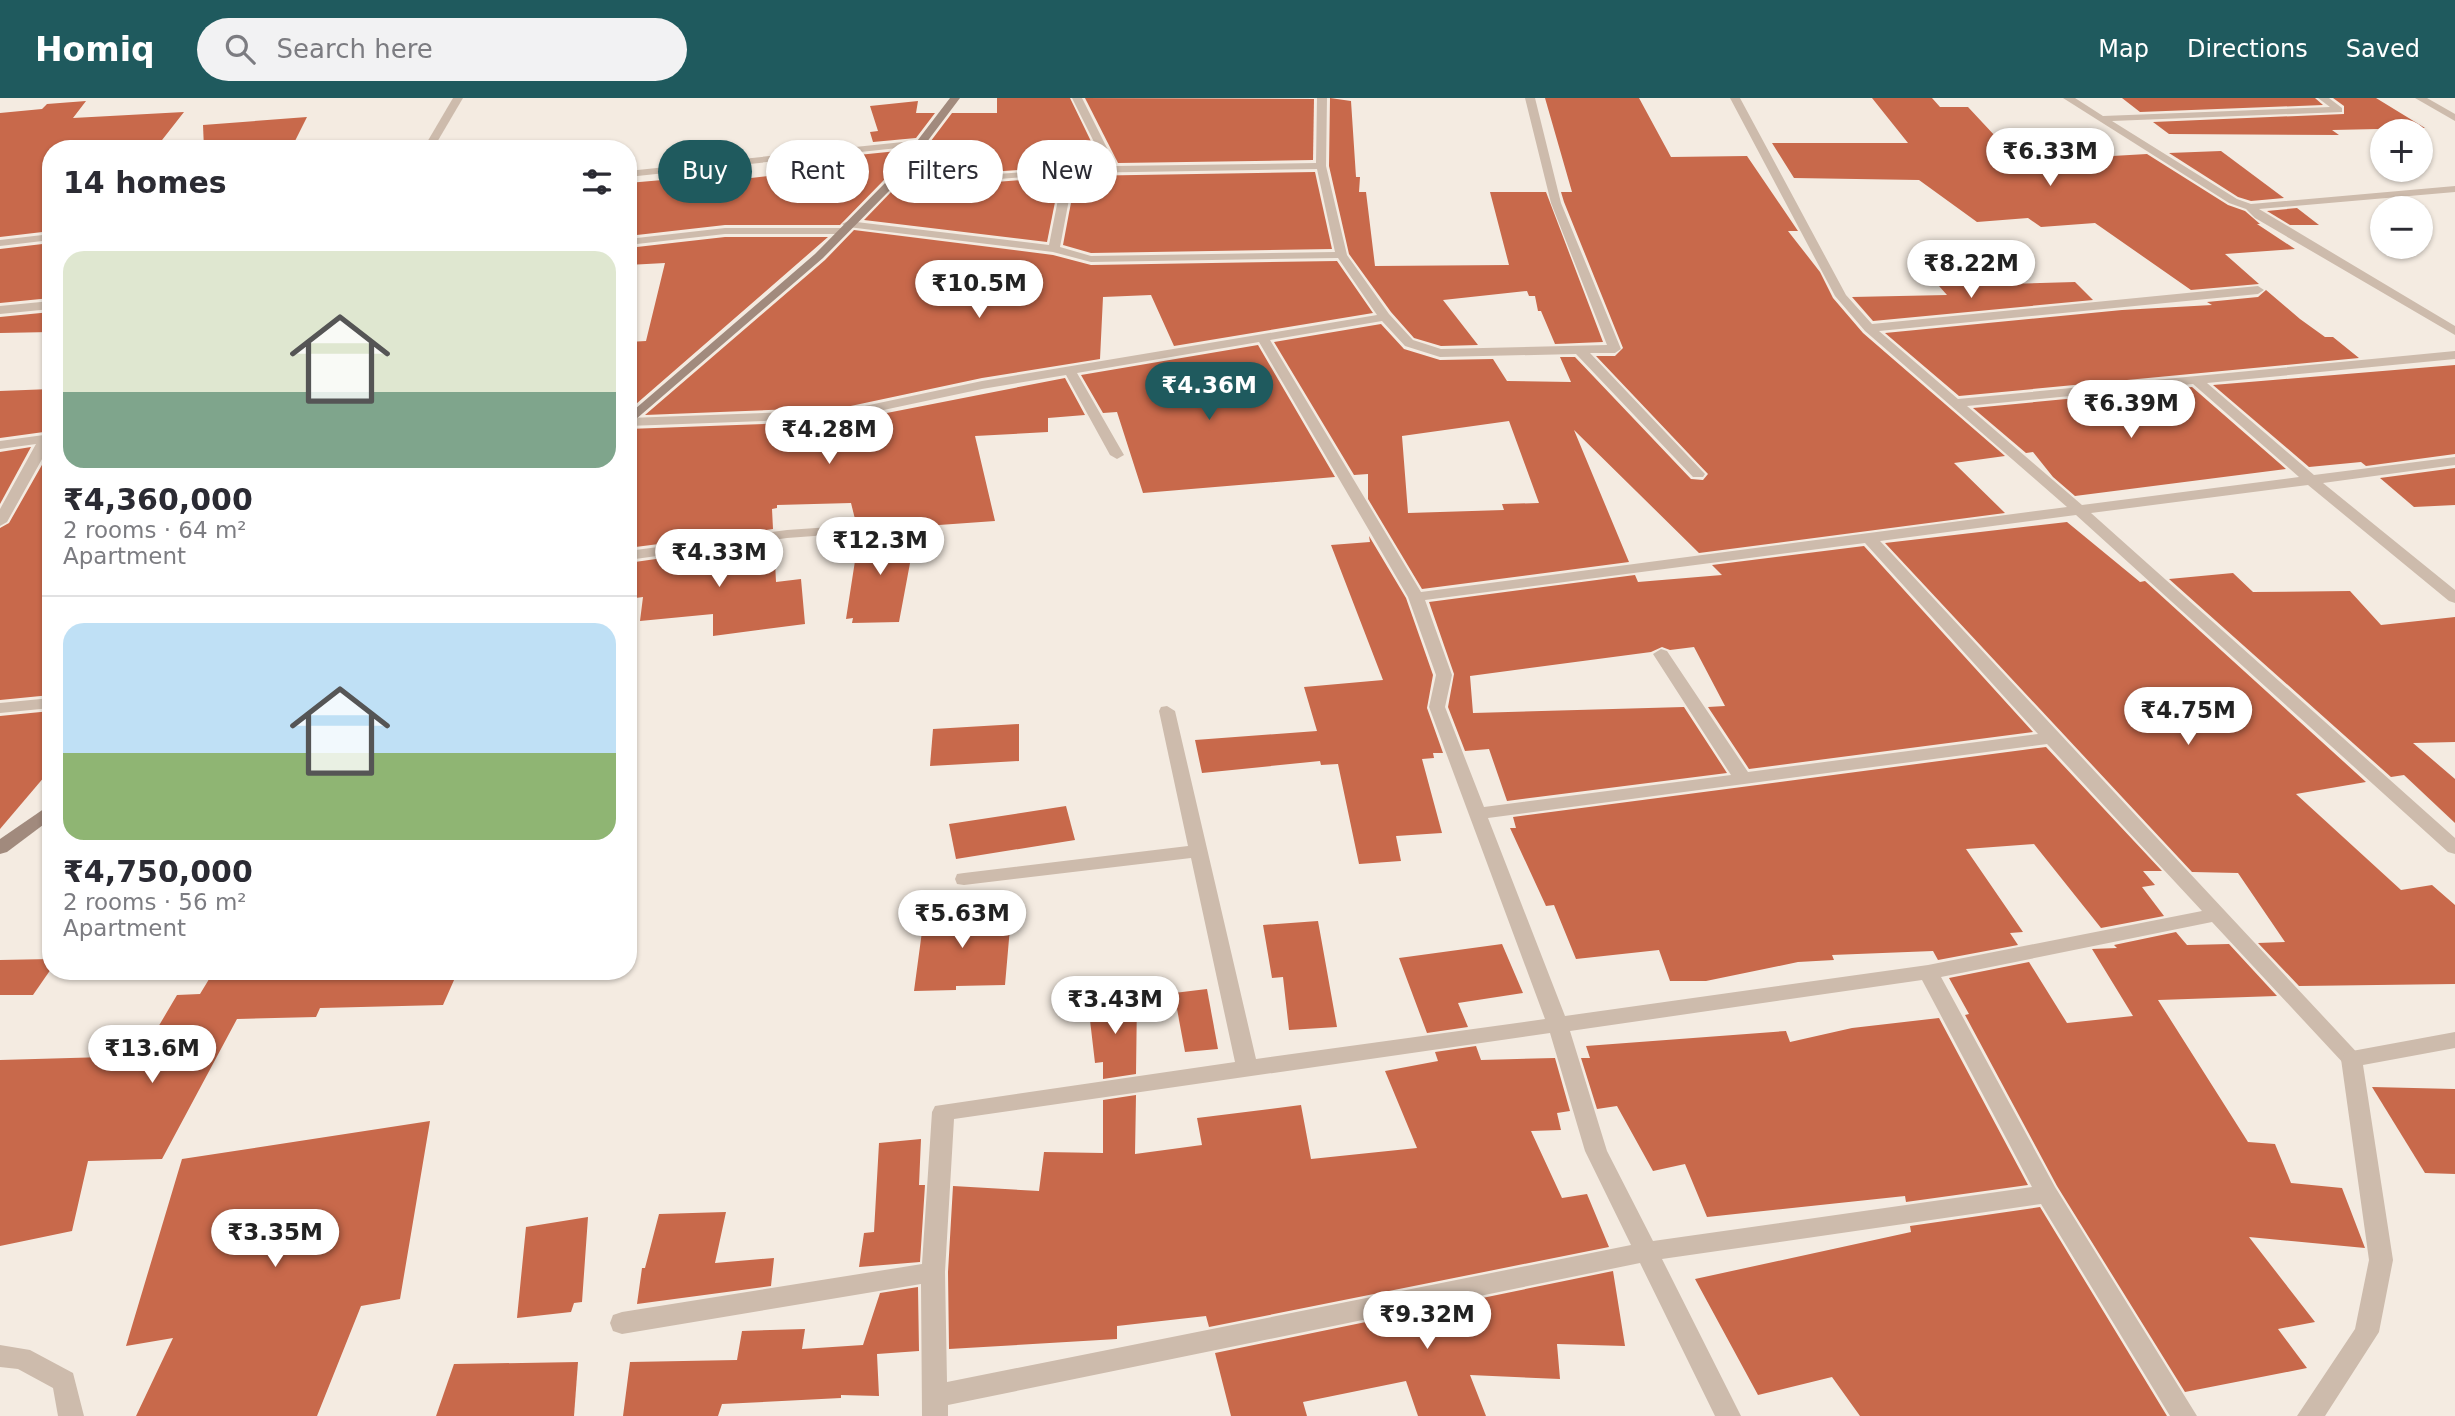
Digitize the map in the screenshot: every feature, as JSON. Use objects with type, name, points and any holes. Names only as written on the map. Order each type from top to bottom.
[{"type":"main road","points":[[924,140],[954,98]]},
{"type":"main road","points":[[637,415],[819,256],[883,191]]},
{"type":"main road","points":[[0,848],[42,817]]},
{"type":"street","points":[[433,140],[458,98]]},
{"type":"street","points":[[1077,98],[1098,140]]},
{"type":"street","points":[[1322,98],[1321,166],[1341,255],[1385,317],[1409,343],[1440,353],[1615,349],[1556,203],[1530,98]]},
{"type":"street","points":[[1735,98],[1841,296],[1869,328],[2079,510],[2455,848]]},
{"type":"street","points":[[2068,98],[2233,201],[2250,207],[2269,208],[2455,189]]},
{"type":"street","points":[[2099,118],[2339,110],[2323,98]]},
{"type":"street","points":[[2420,98],[2455,118]]},
{"type":"street","points":[[637,173],[883,147]]},
{"type":"street","points":[[1117,169],[1321,166]]},
{"type":"street","points":[[1054,249],[1063,203]]},
{"type":"street","points":[[2250,207],[2259,216],[2455,331]]},
{"type":"street","points":[[637,241],[725,231],[845,227],[1054,249],[1091,259],[1341,255]]},
{"type":"street","points":[[0,243],[42,238]]},
{"type":"street","points":[[1869,328],[2258,290]]},
{"type":"street","points":[[0,310],[42,306]]},
{"type":"street","points":[[637,422],[846,414],[1070,371],[1385,317]]},
{"type":"street","points":[[1263,338],[1293,393],[1416,597],[1444,675],[1437,707],[1558,1025],[1596,1151],[1728,1416]]},
{"type":"street","points":[[1580,350],[1698,474]]},
{"type":"street","points":[[1955,402],[2455,355]]},
{"type":"street","points":[[1070,371],[1117,456]]},
{"type":"street","points":[[2194,378],[2311,480],[2455,598]]},
{"type":"street","points":[[0,445],[42,439]]},
{"type":"street","points":[[0,522],[42,450]]},
{"type":"street","points":[[1416,597],[2455,461]]},
{"type":"street","points":[[637,555],[787,534],[917,525]]},
{"type":"street","points":[[1868,537],[2215,915],[2352,1059],[2381,1260],[2367,1332],[2310,1416]]},
{"type":"street","points":[[1661,654],[1743,779]]},
{"type":"street","points":[[0,708],[42,704]]},
{"type":"street","points":[[1167,711],[1247,1068]]},
{"type":"street","points":[[1476,814],[2051,738]]},
{"type":"street","points":[[964,878],[1198,851]]},
{"type":"street","points":[[2047,1194],[1645,1252],[935,1406],[933,1272],[943,1112],[1928,972],[2215,915]]},
{"type":"street","points":[[1928,972],[2047,1194],[2184,1416]]},
{"type":"street","points":[[2352,1059],[2455,1040]]},
{"type":"street","points":[[622,1322],[933,1272]]},
{"type":"street","points":[[0,1356],[21,1358],[64,1381],[71,1416]]},
{"type":"building","points":[[997,98],[1070,98],[1090,140],[1017,140],[1017,170],[1003,171],[1003,140],[932,140],[952,113],[997,113]]},
{"type":"building","points":[[1085,98],[1314,99],[1313,160],[1118,163],[1117,140],[1106,140]]},
{"type":"building","points":[[1330,98],[1351,101],[1356,177],[1360,177],[1359,192],[1366,192],[1375,266],[1509,265],[1490,192],[1546,192],[1603,342],[1555,344],[1541,311],[1538,311],[1535,296],[1529,296],[1527,291],[1443,300],[1478,345],[1441,346],[1414,338],[1391,312],[1349,254],[1329,166]]},
{"type":"building","points":[[1545,98],[1639,98],[1671,157],[1747,156],[1798,231],[1788,231],[1820,272],[1833,298],[1863,333],[2005,456],[1954,463],[2005,513],[1699,553],[1574,430],[1629,562],[1422,589],[1368,499],[1368,474],[1354,475],[1274,342],[1381,324],[1404,349],[1440,360],[1493,359],[1507,381],[1571,382],[1560,357],[1575,357],[1691,479],[1703,480],[1708,474],[1596,356],[1615,356],[1623,348],[1561,192],[1572,192]],"holes":[[[1509,421],[1539,503],[1502,504],[1504,510],[1408,513],[1402,436]]]},
{"type":"building","points":[[1872,98],[1932,98],[1940,107],[1968,107],[1996,137],[2059,132],[2095,157],[2147,154],[2228,205],[2245,211],[2260,224],[2257,224],[2295,249],[2225,254],[2259,284],[2191,290],[2095,223],[2041,227],[2028,218],[1977,222],[1919,180],[1794,178],[1772,143],[1908,143]]},
{"type":"building","points":[[2122,98],[2315,98],[2323,105],[2140,112]]},
{"type":"building","points":[[2333,98],[2376,98],[2410,119],[2370,119],[2370,129],[2332,130],[2339,135],[2169,134],[2153,122],[2344,114],[2344,106]]},
{"type":"building","points":[[86,101],[73,118],[184,112],[162,140],[42,140],[42,232],[0,237],[0,113],[42,109],[47,104]]},
{"type":"building","points":[[918,101],[916,113],[935,113],[916,138],[873,142],[870,132],[878,131],[870,106]]},
{"type":"building","points":[[307,117],[296,140],[204,140],[203,125]]},
{"type":"building","points":[[2221,151],[2284,198],[2251,201],[2238,197],[2169,153]]},
{"type":"building","points":[[883,152],[883,181],[869,195],[869,154]]},
{"type":"building","points":[[1315,172],[1332,249],[1091,253],[1063,245],[1071,203],[1117,203],[1117,175]]},
{"type":"building","points":[[766,176],[766,203],[862,203],[840,225],[725,225],[637,235],[637,182],[658,180],[658,203],[752,203],[752,178]]},
{"type":"building","points":[[1017,180],[1017,203],[1055,203],[1047,242],[864,220],[883,200],[883,203],[1003,203],[1003,181]]},
{"type":"building","points":[[2297,208],[2319,225],[2290,225],[2267,211]]},
{"type":"building","points":[[854,230],[1053,255],[1091,265],[1337,261],[1373,313],[1174,346],[1151,295],[1103,297],[1100,359],[982,378],[846,407],[645,415],[825,260]]},
{"type":"building","points":[[725,237],[828,237],[637,403],[637,342],[646,341],[665,263],[637,265],[637,247]]},
{"type":"building","points":[[42,244],[42,299],[0,303],[0,249]]},
{"type":"building","points":[[2075,282],[2093,300],[1873,321],[1852,297],[1947,295],[1939,286]]},
{"type":"building","points":[[2266,290],[2300,319],[2325,337],[2333,337],[2359,358],[1959,396],[1885,333],[2122,310],[2212,305],[2207,302],[2258,297]]},
{"type":"building","points":[[42,313],[42,332],[0,333],[0,317]]},
{"type":"building","points":[[1258,345],[1335,477],[1143,493],[1117,412],[1103,413],[1081,375]]},
{"type":"building","points":[[2455,365],[2455,454],[2366,466],[2361,462],[2309,467],[2213,385]]},
{"type":"building","points":[[1065,378],[1085,415],[1048,418],[1048,432],[975,436],[995,521],[925,526],[924,520],[917,518],[856,523],[851,503],[777,505],[777,508],[772,509],[773,529],[637,547],[637,429],[846,421]]},
{"type":"building","points":[[2192,387],[2286,469],[2075,496],[2053,477],[2033,452],[2026,453],[1973,408]]},
{"type":"building","points":[[42,389],[42,432],[0,438],[0,391]]},
{"type":"building","points":[[31,447],[0,504],[0,452]]},
{"type":"building","points":[[42,465],[42,696],[0,700],[0,528],[9,523]]},
{"type":"building","points":[[2455,468],[2455,505],[2414,507],[2380,478]]},
{"type":"building","points":[[2067,522],[2140,582],[2145,581],[2366,782],[2296,794],[2401,890],[2432,885],[2455,905],[2455,984],[2299,986],[2258,943],[2285,942],[2238,873],[2192,872],[1885,543]]},
{"type":"building","points":[[916,531],[899,622],[852,623],[853,618],[846,619],[859,535]]},
{"type":"building","points":[[1369,536],[1406,598],[1433,675],[1427,708],[1443,753],[1433,753],[1434,758],[1422,759],[1442,833],[1396,836],[1401,861],[1359,864],[1338,764],[1321,765],[1320,761],[1202,773],[1195,740],[1317,731],[1304,687],[1383,680],[1331,545],[1370,542]]},
{"type":"building","points":[[774,542],[776,582],[801,579],[805,624],[713,636],[713,614],[640,621],[643,597],[637,598],[637,562]]},
{"type":"building","points":[[1864,546],[2033,732],[1749,769],[1708,707],[1725,706],[1694,647],[1670,650],[1662,647],[1651,652],[1470,676],[1473,713],[1684,707],[1727,773],[1507,801],[1489,749],[1465,751],[1448,707],[1454,674],[1429,602],[1635,575],[1638,582],[1722,575],[1712,565]]},
{"type":"building","points":[[2233,573],[2253,592],[2350,591],[2381,625],[2455,617],[2455,742],[2413,743],[2455,779],[2455,823],[2404,775],[2391,777],[2169,579]]},
{"type":"building","points":[[42,712],[42,780],[0,829],[0,716]]},
{"type":"building","points":[[1019,724],[1019,761],[930,766],[933,729]]},
{"type":"building","points":[[2046,747],[2162,871],[2143,871],[2155,885],[2142,887],[2164,916],[2101,928],[2034,844],[1966,849],[2023,932],[2010,933],[2018,945],[1938,960],[1933,951],[1832,955],[1834,960],[1798,962],[1706,981],[1670,981],[1659,950],[1576,959],[1554,905],[1546,906],[1510,828],[1516,828],[1513,817]]},
{"type":"building","points":[[1066,806],[1075,840],[956,859],[949,824]]},
{"type":"building","points":[[965,908],[964,917],[1011,916],[1005,985],[956,986],[956,990],[914,991],[925,909]]},
{"type":"building","points":[[1318,921],[1337,1027],[1289,1030],[1283,977],[1272,978],[1263,925]]},
{"type":"building","points":[[2176,932],[2187,945],[2229,944],[2277,996],[2158,1000],[2248,1142],[2275,1144],[2291,1183],[2342,1188],[2365,1248],[2249,1237],[2315,1322],[2278,1329],[2307,1368],[2185,1392],[2057,1186],[1965,1015],[1969,1014],[1949,978],[2029,962],[2067,1023],[2133,1016],[2092,949],[2117,948],[2114,945]]},
{"type":"building","points":[[1502,944],[1523,993],[1458,1003],[1468,1027],[1427,1033],[1399,958]]},
{"type":"building","points":[[42,959],[43,980],[33,995],[0,995],[0,960]]},
{"type":"building","points":[[209,980],[454,980],[443,1005],[320,1008],[316,1017],[237,1019],[162,1159],[88,1161],[72,1231],[0,1246],[0,1060],[141,1056],[177,995],[200,994]]},
{"type":"building","points":[[1207,989],[1218,1049],[1185,1052],[1174,993]]},
{"type":"building","points":[[1137,997],[1136,1074],[1103,1079],[1103,1062],[1095,1063],[1088,1003]]},
{"type":"building","points":[[1939,1018],[2028,1185],[1906,1202],[1905,1196],[1707,1217],[1685,1164],[1653,1171],[1617,1106],[1597,1109],[1581,1058],[1590,1058],[1586,1046],[1786,1031],[1790,1042],[1852,1028]]},
{"type":"building","points":[[1476,1046],[1481,1060],[1555,1058],[1570,1111],[1557,1113],[1561,1130],[1531,1131],[1562,1198],[1587,1194],[1609,1247],[1209,1327],[1206,1316],[1117,1326],[1117,1339],[949,1349],[948,1272],[953,1186],[1039,1191],[1044,1152],[1103,1153],[1103,1100],[1136,1095],[1135,1154],[1202,1145],[1197,1118],[1301,1105],[1311,1159],[1417,1148],[1385,1071],[1438,1061],[1435,1052]]},
{"type":"building","points":[[2372,1087],[2455,1089],[2455,1174],[2425,1173]]},
{"type":"building","points":[[430,1121],[400,1299],[361,1306],[317,1416],[136,1416],[173,1338],[126,1346],[182,1159]]},
{"type":"building","points":[[921,1139],[919,1185],[925,1185],[920,1262],[859,1267],[864,1233],[874,1232],[879,1143]]},
{"type":"building","points":[[2040,1207],[2167,1416],[1860,1416],[1832,1377],[1758,1395],[1695,1279],[1911,1232],[1910,1226]]},
{"type":"building","points":[[726,1212],[715,1263],[774,1258],[771,1286],[637,1304],[642,1268],[645,1268],[659,1214]]},
{"type":"building","points":[[588,1217],[582,1302],[574,1303],[571,1312],[517,1318],[526,1227]]},
{"type":"building","points":[[1613,1271],[1625,1346],[1557,1344],[1560,1379],[1470,1375],[1486,1416],[1418,1416],[1406,1381],[1303,1402],[1307,1416],[1231,1416],[1215,1353]]},
{"type":"building","points":[[918,1287],[919,1351],[877,1354],[879,1396],[841,1395],[841,1398],[722,1404],[718,1416],[623,1416],[630,1362],[737,1360],[742,1331],[805,1329],[802,1349],[863,1345],[880,1293]]},
{"type":"building","points":[[578,1362],[574,1416],[436,1416],[454,1364]]}]
